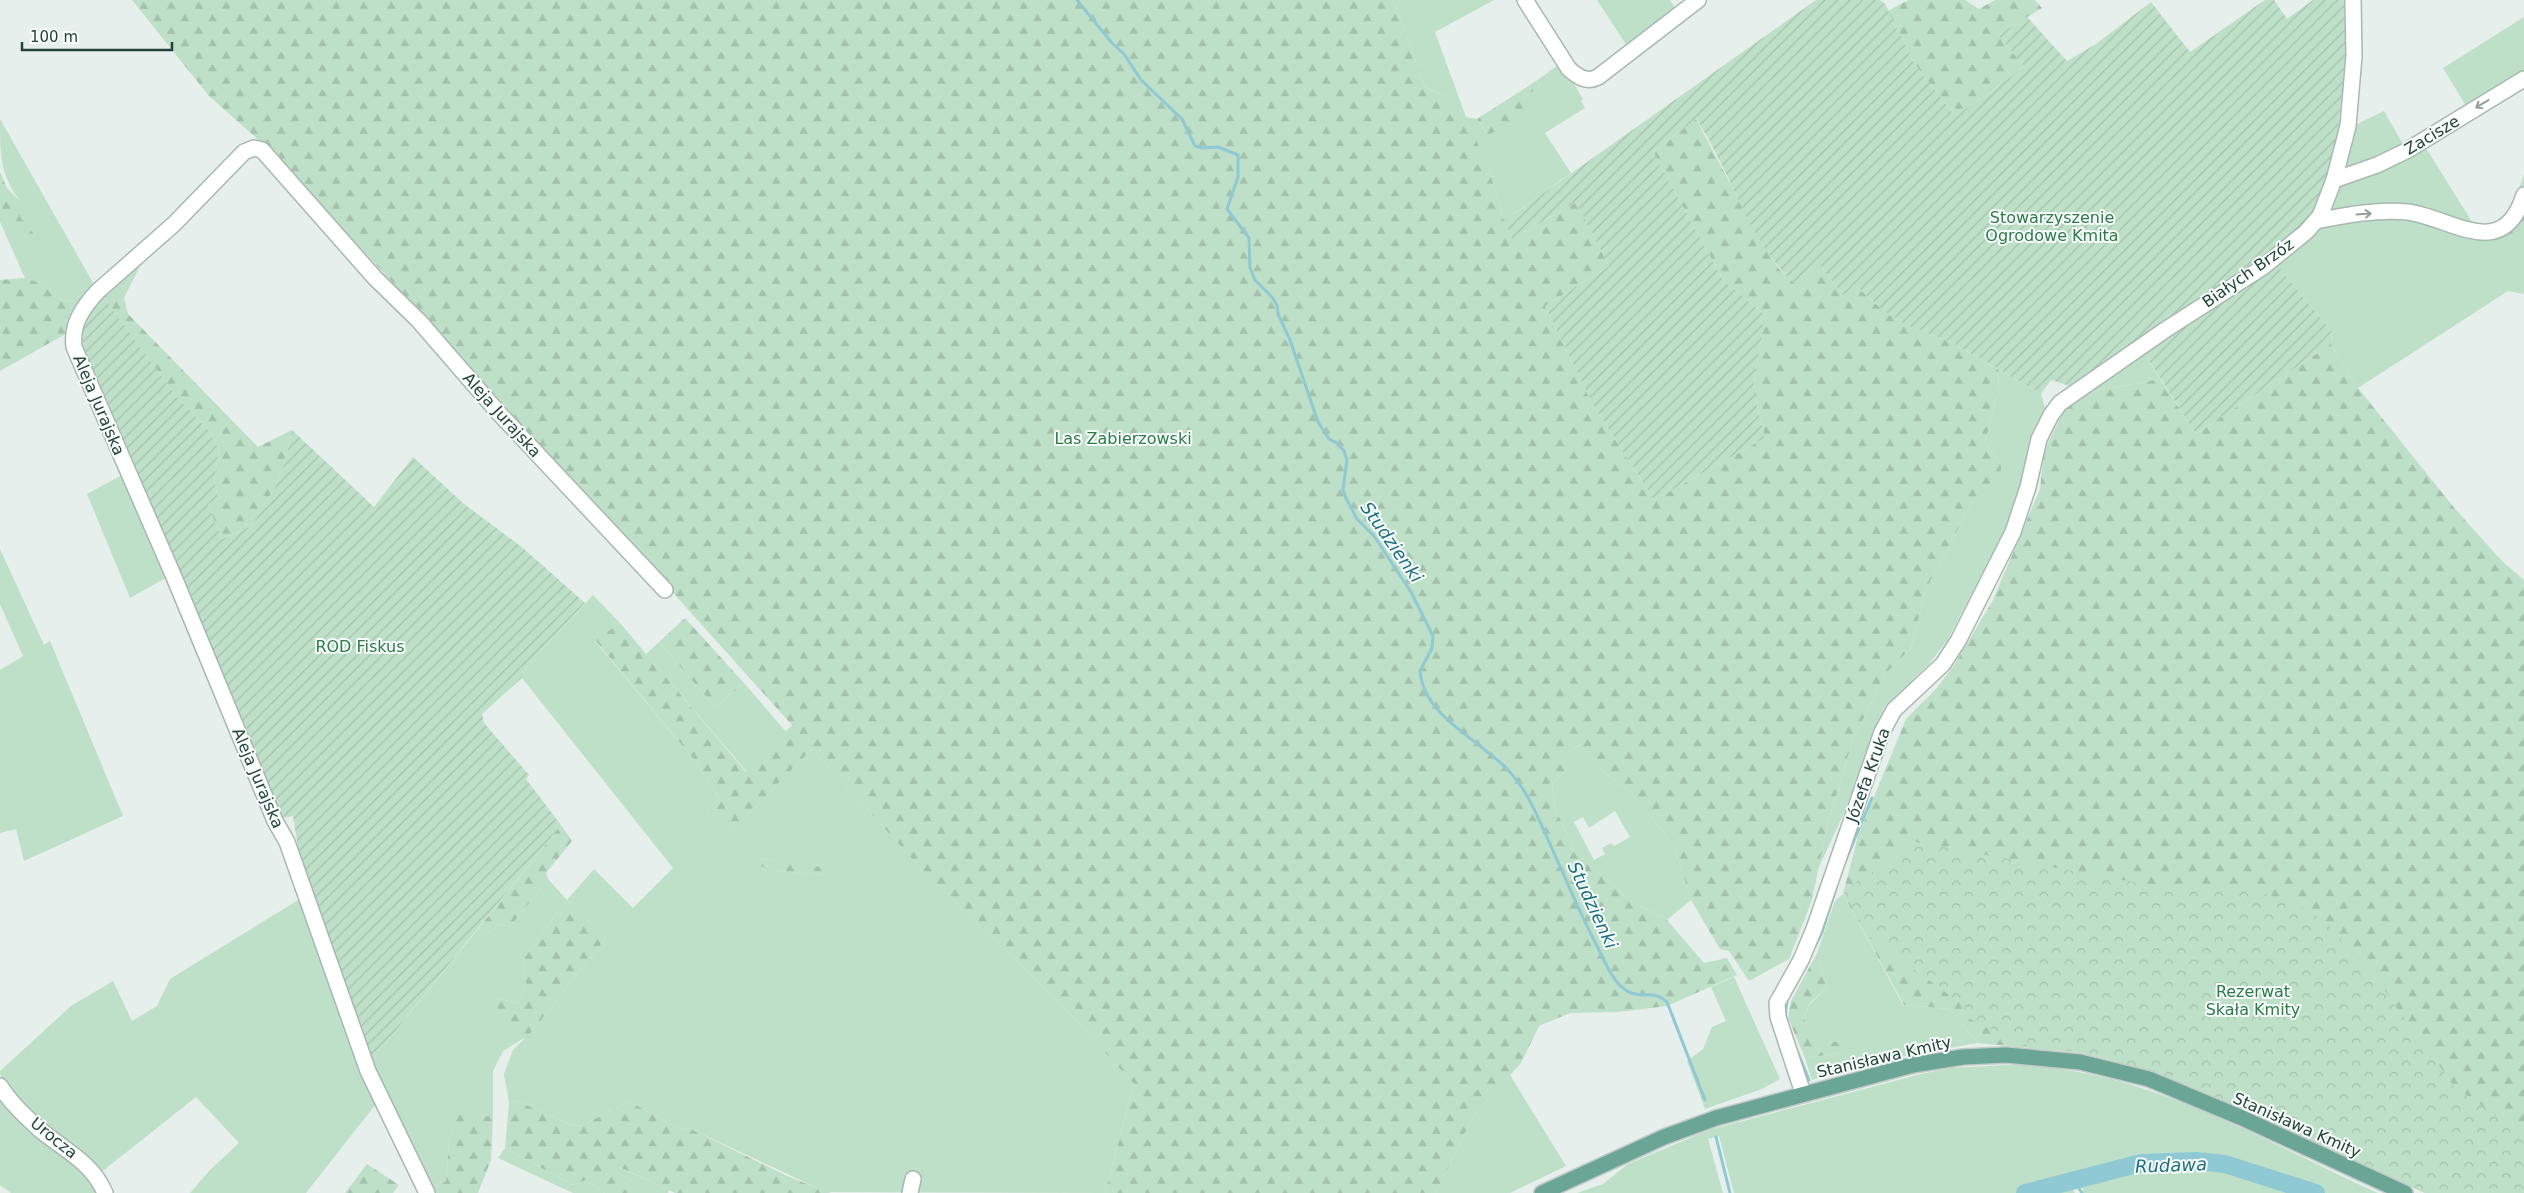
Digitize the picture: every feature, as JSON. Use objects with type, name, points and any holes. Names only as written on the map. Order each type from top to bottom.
[{"type":"main road","name":"Stanisława Kmity","points":[[1542,1193],[1680,1130],[1803,1093],[1896,1069],[1963,1057],[2022,1055],[2080,1062],[2125,1072],[2170,1087],[2405,1193]]},
{"type":"street","points":[[1526,0],[1569,69],[1575,75],[1587,80],[1598,77],[1698,0]]},
{"type":"street","name":"Białych Brzóz","points":[[2064,400],[2263,267],[2306,232],[2316,221],[2334,180],[2349,114],[2354,56],[2353,0]]},
{"type":"street","name":"Zacisze","points":[[2334,180],[2377,165],[2406,151],[2524,79]]},
{"type":"street","name":"Aleja Jurajska","points":[[427,1193],[368,1071],[287,842],[275,821],[174,577],[74,347],[73,336],[76,322],[86,303],[174,224],[244,152],[254,148],[262,150],[375,278],[419,320],[497,411],[665,590]]},
{"type":"street","points":[[2316,221],[2346,215],[2407,212],[2472,232],[2485,233],[2508,224],[2518,212],[2524,196]]},
{"type":"street","name":"Józefa Kruka","points":[[1803,1093],[1778,1017],[1777,1002],[1801,960],[1814,929],[1882,732],[1894,710],[1943,664],[1958,641],[2013,532],[2028,487],[2039,439],[2051,415],[2064,400]]},
{"type":"street","name":"Urocza","points":[[0,1086],[7,1097],[39,1128],[90,1167],[105,1193]]},
{"type":"green space","name":"Las Zabierzowski","points":[[132,0],[1393,0],[1425,87],[1448,98],[1466,117],[1489,169],[1504,221],[1512,239],[1576,202],[1609,266],[1545,306],[1592,403],[1654,500],[1765,438],[1753,389],[1765,315],[1723,280],[1653,152],[1696,119],[1759,238],[1779,269],[1796,284],[1821,266],[1843,295],[1857,287],[1884,311],[1906,325],[1951,342],[1999,370],[1998,389],[1985,443],[2001,464],[2001,488],[1974,499],[1925,591],[1911,648],[1887,672],[1853,739],[1827,826],[1812,900],[1789,959],[1749,981],[1729,951],[1720,949],[1691,900],[1673,843],[1630,792],[1598,768],[1581,744],[1563,755],[1566,770],[1552,784],[1555,808],[1575,852],[1630,901],[1667,920],[1704,963],[1727,958],[1737,975],[1667,1006],[1618,1012],[1570,1013],[1539,1026],[1521,1063],[1473,1116],[1436,1193],[1105,1193],[1134,1084],[1059,1002],[926,874],[812,749],[730,833],[706,810],[719,798],[696,762],[595,640],[620,623],[746,772],[792,725],[450,345],[271,151],[209,96]]},
{"type":"green space","points":[[1393,0],[1494,0],[1435,32],[1466,117],[1477,119],[1488,135],[1522,99],[1540,86],[1536,81],[1561,63],[1583,99],[1581,101],[1585,108],[1545,133],[1571,173],[1504,221],[1489,169],[1448,98],[1425,87]]},
{"type":"green space","points":[[1597,0],[1670,0],[1676,10],[1627,46]]},
{"type":"green space","name":"Stowarzyszenie Ogrodowe Kmita","points":[[1816,0],[1880,0],[1885,4],[1914,63],[1955,116],[1991,92],[2024,66],[1998,35],[2027,17],[2067,61],[2096,44],[2151,2],[2190,52],[2265,0],[2274,0],[2287,19],[2313,0],[2344,0],[2346,51],[2336,156],[2314,214],[2308,222],[2288,238],[2073,387],[2051,380],[2041,394],[1951,342],[1906,325],[1884,311],[1857,287],[1843,295],[1821,266],[1796,285],[1779,267],[1752,227],[1720,161],[1696,119],[1653,152],[1723,280],[1765,315],[1753,389],[1765,438],[1654,500],[1592,403],[1545,306],[1609,266],[1576,202],[1512,239],[1504,221]]},
{"type":"green space","points":[[1908,0],[1965,0],[1979,9],[1995,0],[2035,0],[2042,8],[1998,35],[2024,66],[1991,92],[1955,116],[1914,63],[1888,11]]},
{"type":"green space","points":[[2524,17],[2524,77],[2468,109],[2443,68]]},
{"type":"green space","points":[[1536,81],[1540,86],[1522,99],[1530,115],[1488,135],[1477,119]]},
{"type":"green space","points":[[2384,111],[2404,146],[2345,171],[2351,127]]},
{"type":"green space","points":[[0,119],[96,288],[82,304],[57,298],[41,283],[25,278],[0,222],[35,247],[20,217],[20,201],[8,182],[2,163]]},
{"type":"green space","points":[[2424,145],[2474,225],[2524,226],[2524,294],[2508,291],[2358,388],[2331,344],[2332,332],[2277,265],[2324,216],[2344,179]]},
{"type":"green space","points":[[0,172],[7,188],[20,201],[20,217],[41,243],[35,248],[0,222]]},
{"type":"green space","points":[[2524,175],[2524,226],[2512,241],[2502,220],[2510,212]]},
{"type":"green space","points":[[133,264],[140,266],[124,298],[128,314],[258,447],[292,430],[285,462],[274,490],[251,526],[222,539],[208,505],[218,497],[214,482],[219,449],[208,430],[176,396],[102,295]]},
{"type":"green space","points":[[2277,265],[2332,332],[2331,344],[2196,434],[2144,353]]},
{"type":"green space","points":[[25,278],[41,283],[57,298],[82,304],[67,333],[0,371],[0,280]]},
{"type":"green space","name":"ROD Fiskus","points":[[102,295],[176,396],[208,430],[219,449],[214,482],[218,497],[208,505],[222,539],[251,526],[274,490],[285,462],[292,430],[374,507],[413,457],[464,504],[523,548],[585,603],[528,665],[522,678],[482,714],[484,723],[529,775],[526,779],[561,825],[372,1060],[299,853],[293,816],[283,818],[174,562],[132,470],[134,464],[129,452],[122,449],[83,348],[83,332],[86,319]]},
{"type":"green space","points":[[2331,344],[2358,388],[2456,510],[2502,561],[2524,580],[2524,1153],[2485,1193],[2425,1193],[2157,1075],[2094,1054],[1977,1043],[1950,1009],[1904,1005],[1843,894],[1858,836],[1906,719],[1936,689],[1953,667],[1993,600],[2040,489],[2044,451],[2067,404],[2085,393],[2160,379],[2196,434]]},
{"type":"green space","points":[[2144,353],[2160,379],[2085,393]]},
{"type":"green space","points":[[1999,370],[2041,394],[2045,408],[2033,431],[2024,479],[2004,532],[1947,641],[1928,665],[1884,708],[1844,813],[1818,869],[1827,826],[1853,739],[1887,672],[1911,648],[1925,591],[1974,499],[2001,487],[2001,464],[1985,443],[1998,389]]},
{"type":"green space","points":[[126,473],[169,576],[130,598],[87,494]]},
{"type":"green space","points":[[0,549],[44,645],[50,641],[123,816],[24,861],[16,829],[0,833],[0,670],[23,656],[0,604]]},
{"type":"green space","points":[[593,595],[620,623],[595,641],[696,762],[719,798],[706,810],[731,832],[812,749],[926,874],[1059,1002],[1134,1084],[1105,1193],[826,1192],[691,1129],[677,1128],[629,1101],[581,1126],[571,1125],[517,1101],[509,1103],[504,1074],[513,1050],[526,1037],[503,1051],[493,1071],[493,1116],[484,1116],[477,1121],[473,1121],[470,1114],[458,1116],[449,1140],[446,1181],[430,1190],[390,1108],[372,1060],[478,929],[488,933],[499,924],[510,927],[548,879],[567,900],[594,869],[633,908],[673,868],[522,678],[528,665]],"holes":[[[758,858],[827,869],[826,875],[776,871]],[[567,900],[606,938],[529,1035],[493,997],[517,1003],[526,985],[523,959]]]},
{"type":"green space","points":[[685,618],[744,683],[715,707],[659,642]]},
{"type":"green space","points":[[659,642],[715,707],[744,683],[787,733],[747,772],[646,654]]},
{"type":"green space","points":[[1582,744],[1598,768],[1630,792],[1673,843],[1691,900],[1667,920],[1630,901],[1575,852],[1555,808],[1552,784],[1566,770],[1562,755]],"holes":[[[1615,811],[1630,837],[1614,846],[1611,843],[1602,848],[1605,854],[1594,860],[1574,822],[1583,817],[1589,828]]]},
{"type":"green space","points":[[561,825],[572,841],[546,873],[548,879],[510,927],[499,924],[488,933],[478,929]]},
{"type":"green space","name":"Rezerwat Skała Kmity","points":[[1910,841],[2155,886],[2248,888],[2306,908],[2329,925],[2381,985],[2453,1085],[2524,1136],[2524,1193],[2425,1193],[2193,1087],[2142,1068],[2074,1051],[2034,1049],[1966,1017],[1959,1002],[1869,937],[1843,890],[1885,864]]},
{"type":"green space","points":[[757,858],[827,868],[826,875],[776,871],[754,864]]},
{"type":"green space","points":[[1843,894],[1903,1005],[1950,1009],[1977,1043],[1873,1062],[1812,1080],[1805,1058],[1842,1053],[1842,1041],[1815,1045],[1804,1018],[1809,1005],[1827,987],[1817,953],[1835,901]]},
{"type":"green space","points":[[303,897],[379,1100],[306,1193],[190,1193],[210,1170],[239,1143],[196,1097],[99,1174],[42,1125],[3,1082],[0,1071],[71,1006],[113,981],[132,1021],[157,1006],[170,979]]},
{"type":"green space","points":[[567,900],[606,938],[529,1035],[500,1022],[483,1010],[493,997],[517,1003],[526,985],[523,959]]},
{"type":"green space","points":[[1817,953],[1827,987],[1809,1004],[1804,1018],[1815,1044],[1842,1041],[1842,1053],[1805,1058],[1788,1018],[1791,1001]]},
{"type":"green space","points":[[1734,977],[1780,1079],[1762,1089],[1705,1109],[1687,1061],[1703,1049],[1712,1027],[1726,1021],[1711,987]]},
{"type":"green space","points":[[2006,1065],[2056,1068],[2104,1077],[2152,1091],[2244,1129],[2378,1193],[2083,1193],[2083,1188],[2072,1188],[2075,1193],[1734,1193],[1719,1136],[1708,1139],[1723,1193],[1577,1193],[1603,1184],[1628,1164],[1709,1130],[1921,1074],[1951,1068]]},
{"type":"green space","points":[[1510,1075],[1566,1166],[1510,1193],[1436,1193],[1473,1116]]},
{"type":"green space","points":[[0,1092],[98,1185],[99,1193],[11,1193],[0,1185]]},
{"type":"green space","points":[[517,1101],[571,1125],[581,1126],[629,1101],[677,1128],[691,1129],[787,1176],[831,1193],[675,1193],[619,1167],[617,1173],[633,1181],[633,1193],[605,1193],[586,1180],[573,1185],[505,1148],[509,1103]]},
{"type":"green space","points":[[470,1114],[474,1121],[484,1116],[493,1116],[491,1160],[478,1193],[432,1193],[430,1190],[446,1181],[449,1140],[458,1115]]},
{"type":"green space","points":[[505,1148],[573,1185],[586,1180],[605,1193],[573,1193],[498,1158]]},
{"type":"green space","points":[[367,1164],[399,1185],[393,1193],[345,1193]]},
{"type":"green space","points":[[618,1167],[669,1190],[668,1193],[633,1193],[633,1181],[617,1173]]},
{"type":"waterway","name":"Studzienki","points":[[1077,0],[1112,43],[1124,54],[1141,80],[1182,119],[1195,146],[1202,148],[1218,147],[1238,155],[1238,177],[1227,209],[1249,238],[1250,268],[1255,280],[1272,297],[1277,305],[1278,314],[1290,340],[1318,422],[1329,439],[1337,443],[1344,451],[1347,460],[1343,489],[1345,496],[1357,519],[1374,536],[1411,592],[1433,636],[1432,648],[1420,671],[1424,687],[1431,702],[1442,715],[1508,770],[1520,785],[1534,809],[1583,919],[1617,982],[1630,993],[1655,995],[1667,1002],[1705,1100]]},
{"type":"waterway","points":[[1844,864],[1872,798]]},
{"type":"waterway","points":[[1814,948],[1822,932],[1835,891]]},
{"type":"waterway","points":[[1785,1016],[1787,1000]]},
{"type":"waterway","points":[[1793,1041],[1809,1080]]},
{"type":"waterway","name":"Studzienki","points":[[1716,1137],[1730,1193]]},
{"type":"waterway","name":"Rudawa","points":[[2025,1193],[2141,1163],[2195,1161],[2225,1164],[2316,1193]]},
{"type":"waterway","points":[[2075,1182],[2082,1193]]}]
